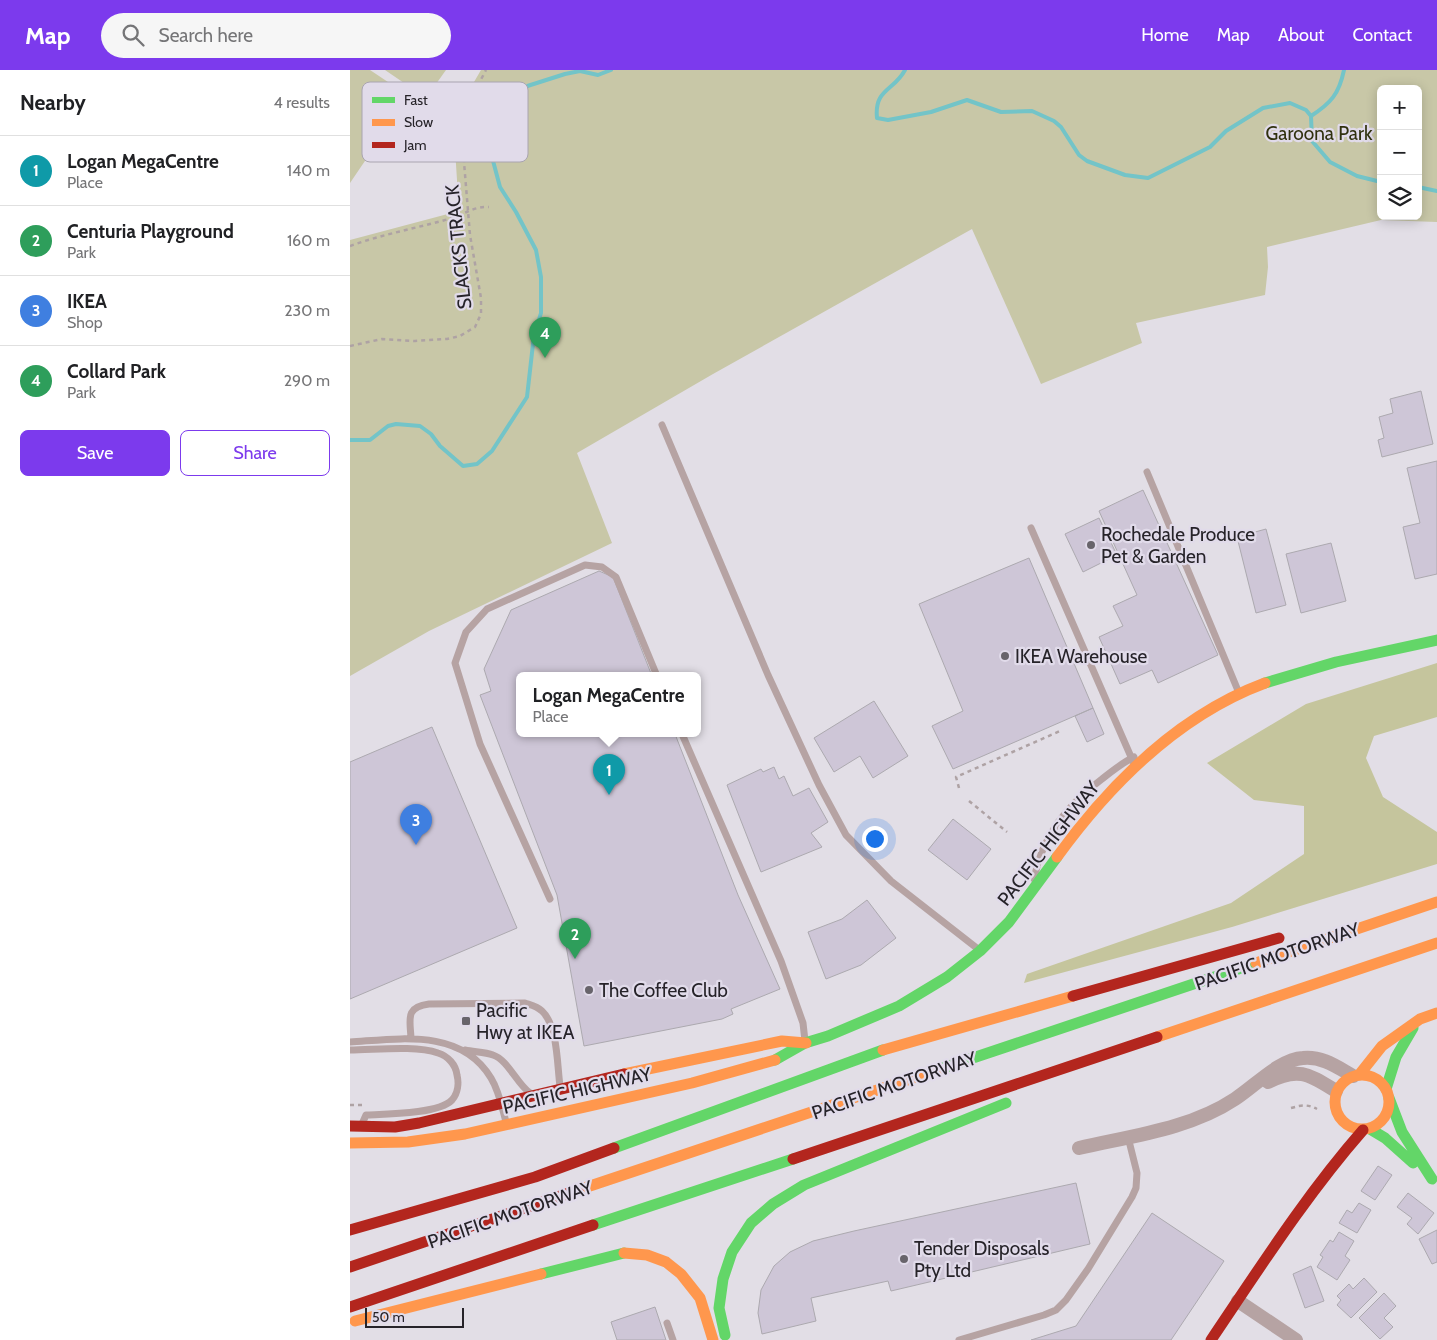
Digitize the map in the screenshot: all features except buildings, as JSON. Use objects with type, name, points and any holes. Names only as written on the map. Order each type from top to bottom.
[{"type":"main road","name":"PACIFIC HIGHWAY","points":[[350,1143],[422,1141],[472,1134],[709,1079],[781,1057],[806,1043],[827,1036],[912,999],[944,980],[997,936],[1015,916],[1083,822],[1133,762],[1201,716],[1240,694],[1267,682],[1293,673],[1380,651],[1437,640]]},
{"type":"main road","points":[[1336,924],[1437,901]]},
{"type":"main road","name":"PACIFIC MOTORWAY","points":[[350,1267],[1437,901]]},
{"type":"main road","points":[[350,1230],[535,1177],[874,1053],[1290,935]]},
{"type":"main road","name":"PACIFIC MOTORWAY","points":[[350,1307],[1437,943]]},
{"type":"main road","points":[[1338,1136],[1334,1098],[1340,1085],[1356,1076],[1382,1046],[1420,1018],[1437,1013]]},
{"type":"main road","points":[[1336,1113],[1347,1126],[1355,1129],[1366,1129],[1377,1125],[1387,1113],[1389,1072],[1400,1047],[1420,1018]]},
{"type":"main road","points":[[1046,1087],[1194,1024]]},
{"type":"main road","name":"PACIFIC HIGHWAY","points":[[356,1126],[419,1124],[560,1089],[782,1041],[806,1043]]},
{"type":"main road","points":[[1356,1076],[1375,1078],[1387,1093],[1402,1132],[1434,1181]]},
{"type":"main road","points":[[726,1337],[719,1308],[723,1279],[732,1252],[751,1223],[773,1204],[804,1185],[1020,1097]]},
{"type":"main road","points":[[1366,1129],[1385,1138],[1434,1181]]},
{"type":"main road","points":[[1211,1340],[1291,1222],[1342,1154],[1366,1129]]},
{"type":"main road","points":[[1291,1222],[1332,1149]]},
{"type":"main road","points":[[350,1323],[624,1253],[647,1255],[666,1262],[682,1274],[700,1298],[713,1340]]},
{"type":"street","points":[[1079,1148],[1197,1119],[1221,1109],[1280,1066],[1302,1058],[1324,1060],[1356,1076]]},
{"type":"street","points":[[1243,1094],[1281,1075],[1299,1073],[1315,1078],[1336,1091]]},
{"type":"street","points":[[1238,1301],[1296,1340]]},
{"type":"lane","points":[[662,425],[768,675],[819,785],[846,834],[891,881],[980,950]]},
{"type":"lane","points":[[1147,472],[1240,694]]},
{"type":"lane","points":[[1031,528],[1133,762],[1088,789],[1061,816],[1037,863],[1031,892]]},
{"type":"lane","points":[[550,899],[480,744],[455,663],[466,632],[487,609],[585,565],[602,567],[616,578],[655,672]]},
{"type":"lane","points":[[683,737],[781,961],[803,1023],[806,1043]]},
{"type":"lane","points":[[411,1038],[410,1016],[419,1005],[525,1003],[535,1006],[542,1011],[552,1025],[560,1089]]},
{"type":"lane","points":[[350,1042],[411,1038],[440,1042],[462,1050],[495,1056],[506,1066],[523,1088],[534,1095]]},
{"type":"lane","points":[[350,1050],[428,1050],[440,1053],[448,1058],[457,1071],[458,1083],[458,1089],[452,1100],[441,1107],[403,1113],[366,1115],[356,1126]]},
{"type":"lane","points":[[462,1050],[475,1059],[491,1077],[502,1104],[507,1125]]},
{"type":"lane","points":[[959,1340],[1044,1315],[1056,1310],[1066,1300],[1092,1262],[1136,1188],[1137,1173],[1128,1137]]},
{"type":"lane","points":[[667,1323],[673,1340]]},
{"type":"path","name":"SLACKS TRACK","points":[[480,82],[486,70]]},
{"type":"path","name":"SLACKS TRACK","points":[[350,346],[382,339],[447,340],[460,336],[475,327],[481,314],[481,298],[467,211],[463,162]]},
{"type":"path","points":[[350,246],[366,240],[454,218],[480,206],[489,207]]},
{"type":"path","points":[[959,788],[956,777],[1060,731]]},
{"type":"path","points":[[969,801],[1007,832]]},
{"type":"path","points":[[1292,1108],[1302,1104],[1317,1109]]},
{"type":"green space","points":[[350,70],[370,70],[388,82],[362,82],[362,162],[364,162],[350,183]]},
{"type":"green space","points":[[385,70],[446,70],[437,82],[403,82]]},
{"type":"green space","name":"Garoona Park","points":[[481,70],[1437,70],[1437,222],[1381,220],[1267,247],[1268,267],[1265,295],[1136,323],[1142,343],[1041,384],[972,229],[713,374],[577,453],[612,543],[429,631],[350,676],[350,240],[459,211],[456,162],[528,162],[528,82],[474,82]]},
{"type":"green space","points":[[1437,663],[1437,717],[1374,736],[1366,758],[1383,797],[1437,832],[1437,864],[1232,927],[1024,983],[1027,974],[1231,903],[1304,854],[1304,806],[1254,800],[1207,763],[1306,704]]},
{"type":"waterway","points":[[528,86],[580,71],[598,75],[611,70]]},
{"type":"waterway","points":[[905,70],[879,101],[877,118],[888,120],[931,112],[967,100],[1001,112],[1032,111],[1054,121],[1061,127],[1079,155],[1087,161],[1125,175],[1148,178],[1210,147],[1226,131],[1263,108],[1290,103],[1306,110],[1311,116],[1312,141],[1330,162],[1357,176],[1377,181]]},
{"type":"waterway","points":[[1311,116],[1324,107],[1337,92],[1344,70]]},
{"type":"waterway","points":[[350,440],[370,440],[388,426],[396,424],[420,426],[431,434],[440,446],[463,466],[477,464],[492,451],[527,397],[534,335],[541,313],[541,277],[536,250],[500,187],[493,162]]},
{"type":"waterway","points":[[1422,188],[1437,191]]},
{"type":"traffic: fast","points":[[1265,683],[1336,662],[1437,640]]},
{"type":"traffic: fast","points":[[775,1060],[805,1043],[828,1036],[899,1006],[947,977],[980,951],[1009,922],[1057,857]]},
{"type":"traffic: fast","points":[[940,1069],[1256,963]]},
{"type":"traffic: fast","points":[[1386,1089],[1396,1057],[1413,1028]]},
{"type":"traffic: fast","points":[[614,1148],[883,1050]]},
{"type":"traffic: fast","points":[[1389,1098],[1402,1132],[1432,1179]]},
{"type":"traffic: fast","points":[[725,1335],[719,1308],[723,1279],[732,1252],[751,1223],[773,1204],[804,1185],[1006,1103]]},
{"type":"traffic: fast","points":[[1370,1129],[1385,1138],[1413,1163]]},
{"type":"traffic: fast","points":[[593,1225],[793,1159]]},
{"type":"traffic: fast","points":[[541,1274],[624,1253]]},
{"type":"traffic: slow","points":[[1057,857],[1123,778],[1175,733],[1204,713],[1265,683]]},
{"type":"traffic: slow","points":[[1256,963],[1437,902]]},
{"type":"traffic: slow","points":[[1157,1037],[1437,943]]},
{"type":"traffic: slow","points":[[883,1050],[1073,996]]},
{"type":"traffic: slow","points":[[1359,1075],[1382,1046],[1420,1019],[1437,1013]]},
{"type":"traffic: slow","points":[[624,1074],[782,1041],[806,1043]]},
{"type":"traffic: slow","points":[[350,1143],[408,1142],[465,1134],[692,1083],[775,1060]]},
{"type":"traffic: slow","points":[[578,1190],[940,1069]]},
{"type":"traffic: slow","points":[[1357,1075],[1367,1075],[1377,1079],[1385,1087],[1389,1102],[1385,1117],[1377,1125],[1367,1129],[1357,1129],[1347,1125],[1339,1117],[1335,1107],[1335,1097],[1339,1087],[1347,1079],[1357,1075]]},
{"type":"traffic: slow","points":[[624,1253],[647,1255],[666,1262],[681,1274],[700,1298],[713,1340]]},
{"type":"traffic: slow","points":[[355,1321],[541,1274]]},
{"type":"traffic: jam","points":[[1073,996],[1279,938]]},
{"type":"traffic: jam","points":[[793,1159],[1157,1037]]},
{"type":"traffic: jam","points":[[350,1126],[395,1127],[419,1123],[624,1074]]},
{"type":"traffic: jam","points":[[1211,1340],[1303,1206],[1363,1130]]},
{"type":"traffic: jam","points":[[350,1230],[535,1177],[614,1148]]},
{"type":"traffic: jam","points":[[350,1267],[578,1190]]},
{"type":"traffic: jam","points":[[350,1307],[593,1225]]},
{"type":"place","name":"Collard Park","points":[[545,358]]},
{"type":"place","name":"Rochedale Produce Pet & Garden","points":[[1091,545]]},
{"type":"place","name":"IKEA Warehouse","points":[[1005,656]]},
{"type":"place","name":"Logan MegaCentre","points":[[609,795]]},
{"type":"place","name":"IKEA","points":[[416,845]]},
{"type":"place","name":"Centuria Playground","points":[[575,959]]},
{"type":"place","name":"The Coffee Club","points":[[589,990]]},
{"type":"place","name":"Pacific Hwy at IKEA","points":[[466,1021]]},
{"type":"place","name":"Tender Disposals Pty Ltd","points":[[904,1259]]}]
